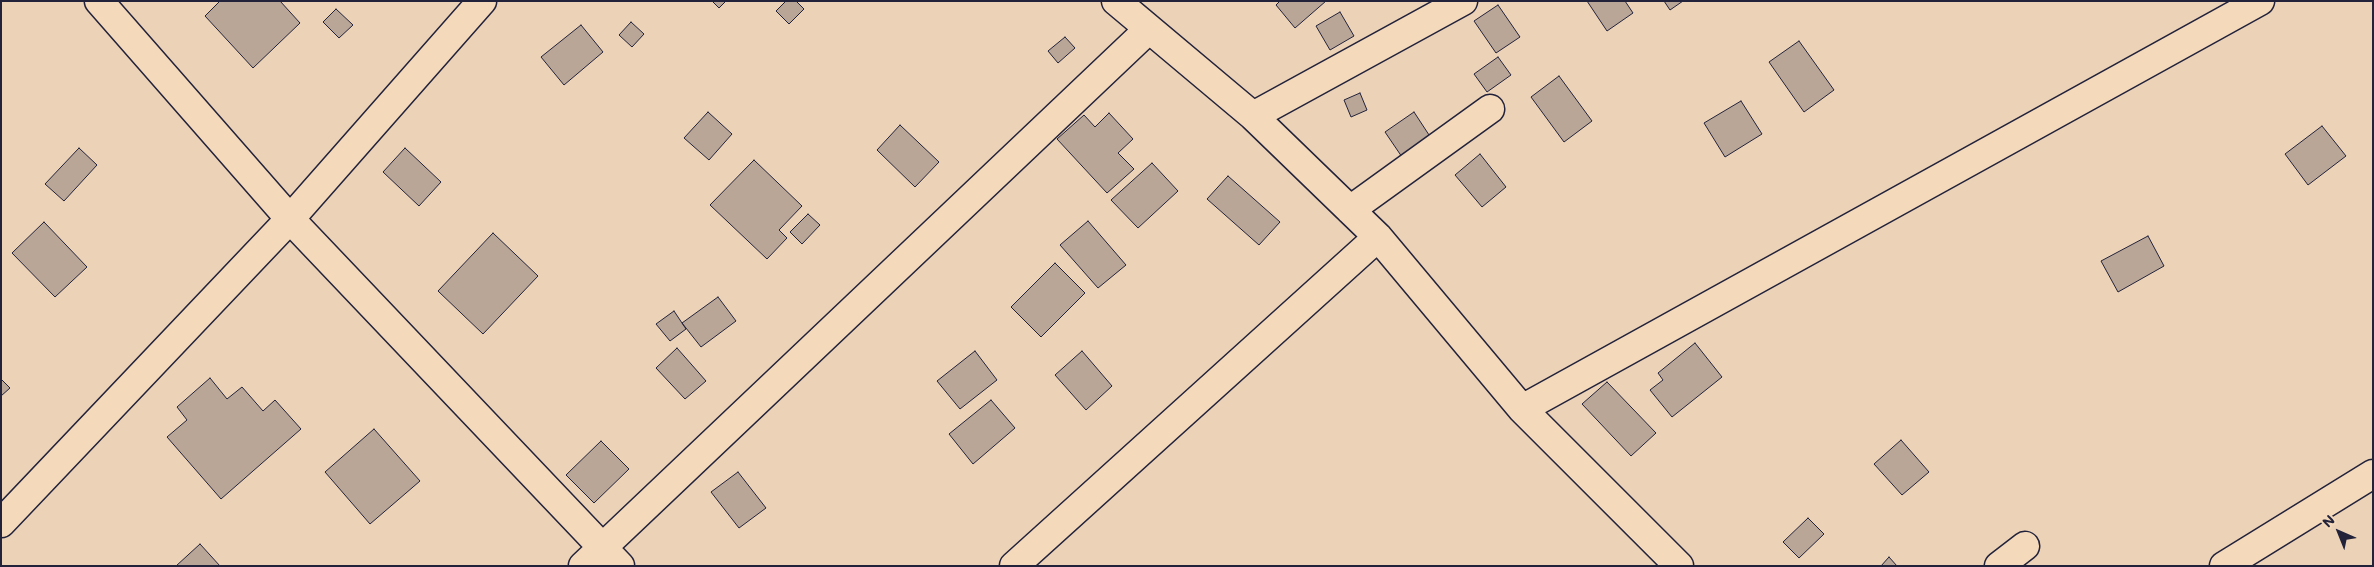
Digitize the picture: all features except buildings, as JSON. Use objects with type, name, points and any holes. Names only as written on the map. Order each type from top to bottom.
[{"type":"street","points":[[98,1],[290,219],[612,557]]},
{"type":"street","points":[[1,523],[290,219],[482,1]]},
{"type":"street","points":[[1116,1],[1253,116],[1378,237],[1522,410],[1679,566]]},
{"type":"street","points":[[1253,116],[1463,1]]},
{"type":"street","points":[[1522,410],[2260,1]]},
{"type":"street","points":[[583,566],[612,557],[1149,29]]},
{"type":"street","points":[[1350,210],[1490,109]]},
{"type":"street","points":[[1014,566],[1378,237]]},
{"type":"street","points":[[2224,566],[2373,474]]},
{"type":"street","points":[[1999,566],[2025,546]]}]
